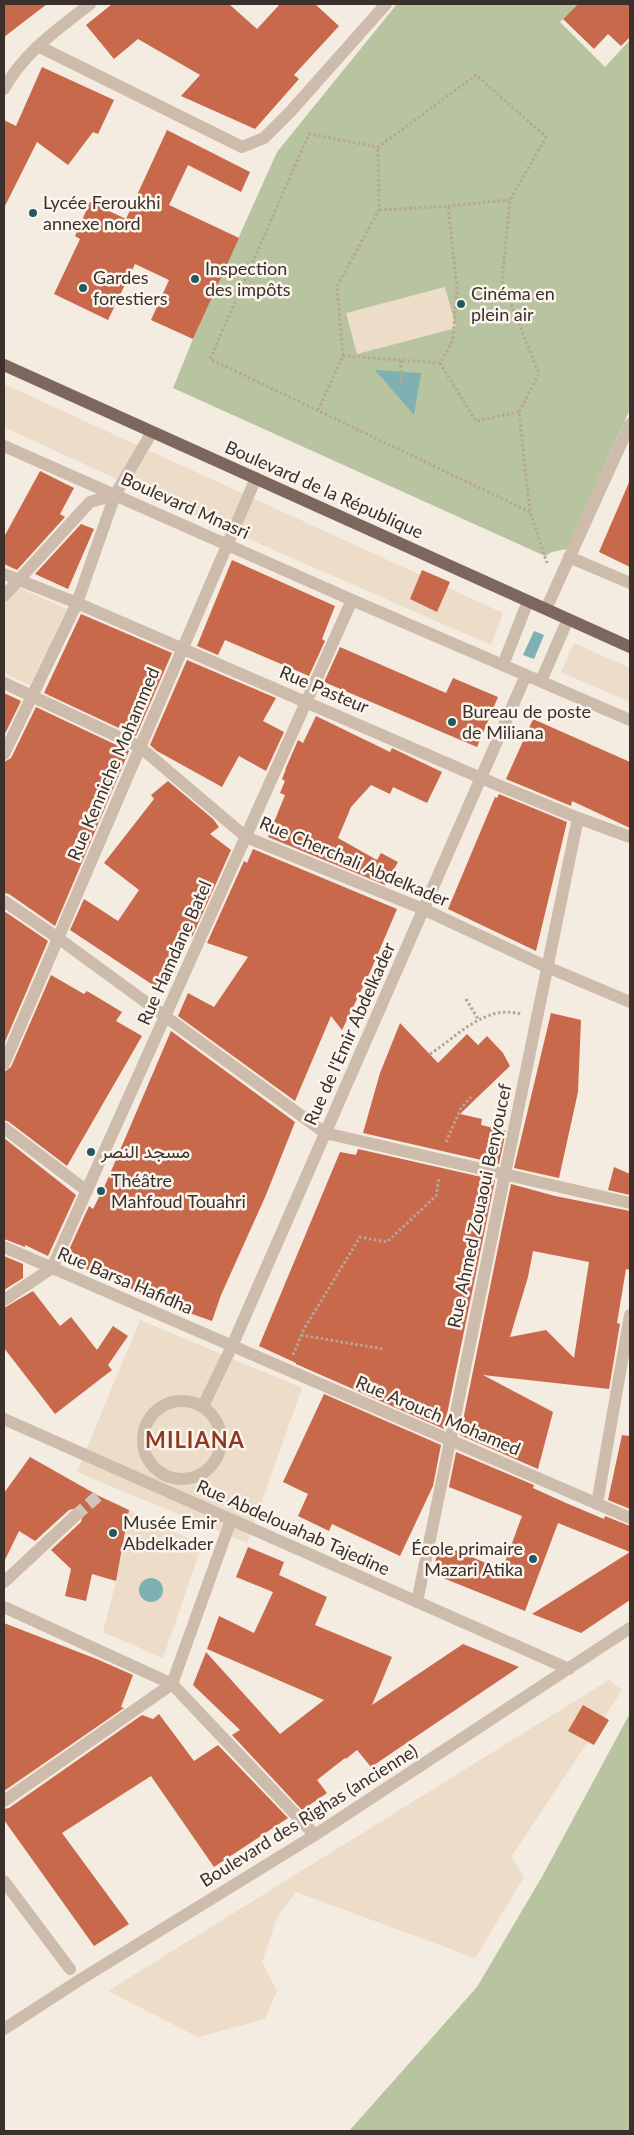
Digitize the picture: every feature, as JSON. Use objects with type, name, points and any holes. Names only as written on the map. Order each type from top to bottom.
[{"type":"main road","name":"Boulevard de la République","points":[[4,365],[630,647]]},
{"type":"street","points":[[4,89],[13,72],[38,46],[90,4]]},
{"type":"street","points":[[38,46],[242,147],[264,138],[291,111],[386,4]]},
{"type":"street","points":[[546,609],[569,557],[626,447],[630,424]]},
{"type":"street","points":[[4,754],[76,603],[115,495],[152,432]]},
{"type":"street","name":"Boulevard Mnasri","points":[[4,446],[352,600],[630,720]]},
{"type":"street","name":"Rue Kenniche Mohammed","points":[[4,1064],[256,478]]},
{"type":"street","points":[[4,596],[90,502],[115,495]]},
{"type":"street","points":[[569,557],[630,583]]},
{"type":"street","name":"Rue Pasteur","points":[[4,574],[306,701],[481,778],[630,837]]},
{"type":"street","name":"Rue Hamdane Batel","points":[[52,1268],[352,600]]},
{"type":"street","points":[[503,665],[528,601]]},
{"type":"street","points":[[541,682],[568,618]]},
{"type":"street","name":"Rue de l'Emir Abdelkader","points":[[204,1406],[526,675]]},
{"type":"street","name":"Rue Cherchali Abdelkader","points":[[4,683],[140,747],[246,837],[423,909],[547,967],[630,1002]]},
{"type":"street","name":"Rue Ahmed Zouaoui Benyoucef","points":[[417,1602],[503,1175],[578,818]]},
{"type":"street","points":[[4,901],[58,938],[325,1133],[630,1203]]},
{"type":"street","points":[[4,1128],[87,1191]]},
{"type":"street","name":"Rue Barsa Hafidha","points":[[4,1247],[232,1346]]},
{"type":"street","points":[[4,1300],[52,1268]]},
{"type":"street","points":[[598,1504],[626,1364],[630,1315]]},
{"type":"street","name":"Rue Arouch Mohamed","points":[[232,1346],[630,1518]]},
{"type":"street","points":[[191,1401],[204,1406],[214,1416],[221,1429],[222,1443],[218,1457],[210,1469],[198,1477],[183,1480],[169,1477],[158,1471],[149,1461],[143,1448],[143,1435],[147,1422],[154,1411],[172,1402],[191,1401]]},
{"type":"street","name":"Rue Abdelouahab Tajedine","points":[[4,1420],[569,1669]]},
{"type":"street","points":[[162,1491],[169,1477]]},
{"type":"street","points":[[4,1582],[75,1516]]},
{"type":"street","points":[[4,1801],[172,1684],[230,1520]]},
{"type":"street","points":[[4,1607],[172,1684],[315,1836]]},
{"type":"street","name":"Boulevard des Righas (ancienne)","points":[[4,2029],[78,1981],[315,1836],[630,1628]]},
{"type":"street","points":[[4,1881],[70,1969]]},
{"type":"path","points":[[530,512],[210,359],[309,134],[378,147],[476,75],[546,137],[510,200],[502,281],[539,374],[519,412],[530,512],[550,572]]},
{"type":"path","points":[[318,410],[343,356],[337,286],[379,210],[378,147]]},
{"type":"path","points":[[379,210],[510,200]]},
{"type":"path","points":[[440,363],[453,340],[457,287],[448,206]]},
{"type":"path","points":[[343,356],[440,363]]},
{"type":"path","points":[[401,360],[401,383]]},
{"type":"path","points":[[440,363],[476,421],[519,412]]},
{"type":"path","points":[[466,999],[478,1019]]},
{"type":"path","points":[[430,1054],[478,1019],[503,1012],[536,1018]]},
{"type":"path","points":[[287,1370],[302,1335],[360,1237],[387,1242],[436,1196],[446,1144],[456,1117],[471,1097]]},
{"type":"path","points":[[302,1335],[382,1349]]},
{"type":"green space","points":[[397,4],[578,4],[560,22],[605,67],[630,40],[630,409],[567,549],[552,552],[545,556],[173,388],[277,152]]},
{"type":"green space","points":[[630,1713],[630,2131],[349,2131],[477,1987],[543,1875]]},
{"type":"shaded area","points":[[445,287],[456,328],[357,354],[346,313]]},
{"type":"shaded area","points":[[4,384],[503,613],[491,645],[192,514],[4,427]]},
{"type":"shaded area","points":[[19,588],[67,609],[30,685],[4,673],[4,604]]},
{"type":"shaded area","points":[[574,643],[630,668],[630,702],[561,672]]},
{"type":"shaded area","points":[[140,1320],[302,1388],[247,1543],[77,1472]]},
{"type":"shaded area","points":[[129,1510],[202,1545],[163,1658],[103,1632],[116,1581]]},
{"type":"shaded area","points":[[609,1680],[622,1690],[511,1857],[524,1877],[475,1958],[296,1892],[276,1920],[262,1962],[277,1991],[265,2019],[198,2037],[108,1991]]},
{"type":"water","points":[[375,370],[421,373],[414,415]]},
{"type":"water","points":[[534,631],[544,635],[534,659],[523,655]]},
{"type":"water","points":[[151,1578],[160,1581],[163,1590],[160,1599],[151,1602],[142,1599],[139,1590],[142,1581]]},
{"type":"building","points":[[4,4],[47,4],[4,37]]},
{"type":"building","points":[[112,4],[229,4],[257,29],[280,4],[315,4],[339,26],[294,75],[299,79],[255,129],[181,96],[200,75],[138,39],[114,59],[86,25]]},
{"type":"building","points":[[578,4],[630,4],[630,37],[621,46],[608,34],[594,49],[563,19]]},
{"type":"building","points":[[42,67],[114,100],[98,134],[93,132],[68,165],[37,142],[4,208],[4,120],[16,126]]},
{"type":"building","points":[[167,130],[250,172],[241,192],[188,165],[169,205],[239,238],[193,339],[151,320],[169,280],[135,264],[108,320],[54,294],[80,239],[75,236],[90,202],[126,219]]},
{"type":"building","points":[[40,471],[74,488],[60,514],[65,517],[17,570],[4,564],[4,537]]},
{"type":"building","points":[[630,480],[630,567],[599,552]]},
{"type":"building","points":[[81,524],[94,529],[68,589],[35,574]]},
{"type":"building","points":[[232,560],[335,606],[322,639],[325,641],[309,676],[225,640],[218,655],[197,646]]},
{"type":"building","points":[[422,570],[450,582],[437,612],[410,599]]},
{"type":"building","points":[[81,614],[172,653],[136,736],[44,693]]},
{"type":"building","name":"Bureau de poste de Miliana","points":[[340,647],[446,693],[453,678],[498,697],[477,747],[324,682]]},
{"type":"building","points":[[187,660],[276,698],[263,721],[284,732],[266,771],[239,756],[222,787],[157,751],[150,745]]},
{"type":"building","points":[[4,693],[21,701],[4,736]]},
{"type":"building","points":[[36,707],[129,751],[55,926],[9,894],[4,893],[4,762],[11,758]]},
{"type":"building","points":[[316,716],[390,752],[392,748],[442,772],[427,803],[393,787],[390,794],[371,785],[351,807],[338,838],[377,860],[381,853],[398,862],[385,885],[268,837],[285,795],[280,793],[285,781],[282,779],[285,770],[298,740],[303,743]]},
{"type":"building","points":[[533,719],[630,762],[630,828],[572,801],[571,806],[506,779]]},
{"type":"building","points":[[168,781],[213,819],[219,827],[210,834],[231,850],[192,937],[190,936],[156,987],[70,930],[84,899],[118,921],[139,890],[104,863],[154,799],[151,795]]},
{"type":"building","points":[[499,794],[567,822],[536,951],[448,909],[495,797],[497,798]]},
{"type":"building","points":[[253,849],[397,909],[371,970],[342,1030],[331,1016],[295,1101],[178,1016],[188,993],[214,1007],[248,957],[207,943],[244,861],[247,863]]},
{"type":"building","points":[[4,911],[48,941],[4,1044]]},
{"type":"building","points":[[51,975],[84,994],[87,991],[122,1012],[116,1021],[142,1036],[67,1166],[4,1120],[4,1072],[11,1067]]},
{"type":"building","points":[[551,1013],[581,1020],[578,1092],[559,1178],[514,1168]]},
{"type":"building","points":[[400,1023],[438,1063],[467,1034],[478,1045],[487,1036],[503,1053],[510,1066],[460,1114],[482,1119],[481,1125],[506,1131],[499,1164],[363,1133],[380,1073]]},
{"type":"building","points":[[171,1031],[295,1122],[266,1195],[221,1295],[212,1321],[178,1309],[74,1264],[68,1252],[89,1206],[93,1209],[106,1183]]},
{"type":"building","points":[[4,1138],[76,1195],[48,1256],[25,1245],[25,1247],[4,1239]]},
{"type":"building","points":[[358,1149],[495,1180],[444,1429],[259,1346],[340,1152],[356,1155]]},
{"type":"building","points":[[614,1167],[630,1174],[630,1195],[608,1190]]},
{"type":"building","points":[[511,1184],[555,1196],[630,1211],[630,1270],[626,1269],[617,1323],[620,1324],[609,1389],[483,1375],[553,1412],[538,1469],[460,1435]],"holes":[[[533,1251],[589,1262],[574,1358],[546,1330],[510,1337],[528,1277]]]},
{"type":"building","points":[[4,1256],[23,1264],[23,1278],[4,1290]]},
{"type":"building","points":[[33,1291],[60,1326],[71,1317],[97,1350],[113,1326],[128,1336],[108,1365],[112,1370],[55,1414],[4,1348],[4,1308]]},
{"type":"building","points":[[324,1394],[441,1445],[433,1486],[400,1556],[332,1524],[329,1531],[298,1516],[308,1494],[283,1482]]},
{"type":"building","points":[[622,1435],[630,1436],[630,1509],[608,1500]]},
{"type":"building","points":[[456,1452],[534,1485],[533,1488],[566,1503],[604,1519],[605,1516],[630,1526],[630,1552],[558,1523],[525,1611],[433,1574],[439,1543],[502,1570],[522,1516],[449,1487]]},
{"type":"building","name":"Musée Emir Abdelkader","points":[[30,1457],[99,1496],[129,1510],[116,1581],[92,1574],[86,1601],[65,1596],[71,1569],[51,1550],[81,1522],[83,1514],[78,1508],[69,1510],[35,1541],[19,1531],[4,1562],[4,1493]]},
{"type":"building","points":[[248,1547],[284,1562],[279,1575],[327,1597],[315,1625],[392,1657],[372,1705],[463,1644],[519,1667],[371,1767],[357,1750],[317,1780],[327,1793],[302,1810],[232,1735],[240,1730],[193,1685],[206,1652],[280,1734],[324,1700],[207,1649],[219,1616],[254,1633],[273,1592],[236,1577]]},
{"type":"building","points":[[630,1552],[630,1600],[581,1633],[532,1614]]},
{"type":"building","points":[[4,1623],[133,1675],[121,1707],[124,1708],[4,1791]]},
{"type":"building","points":[[583,1705],[609,1720],[594,1745],[568,1731]]},
{"type":"building","points":[[159,1714],[194,1761],[218,1745],[288,1818],[214,1867],[151,1776],[62,1833],[129,1924],[94,1946],[4,1820],[4,1809],[9,1808],[142,1715],[153,1719]]},
{"type":"tunnel","points":[[75,1516],[98,1496]]},
{"type":"place","name":"Lycée Feroukhi annexe nord","points":[[33,213]]},
{"type":"place","name":"Inspection des impôts","points":[[195,279]]},
{"type":"place","name":"Gardes forestiers","points":[[83,288]]},
{"type":"place","name":"Cinéma en plein air","points":[[461,304]]},
{"type":"place","name":"Bureau de poste de Miliana","points":[[452,722]]},
{"type":"place","name":"مسجد النصر","points":[[91,1152]]},
{"type":"place","name":"Théâtre Mahfoud Touahri","points":[[101,1191]]},
{"type":"place","name":"Musée Emir Abdelkader","points":[[113,1533]]},
{"type":"place","name":"École primaire Mazari Atika","points":[[533,1559]]},
{"type":"district","name":"MILIANA","points":[[195,1441]]}]
